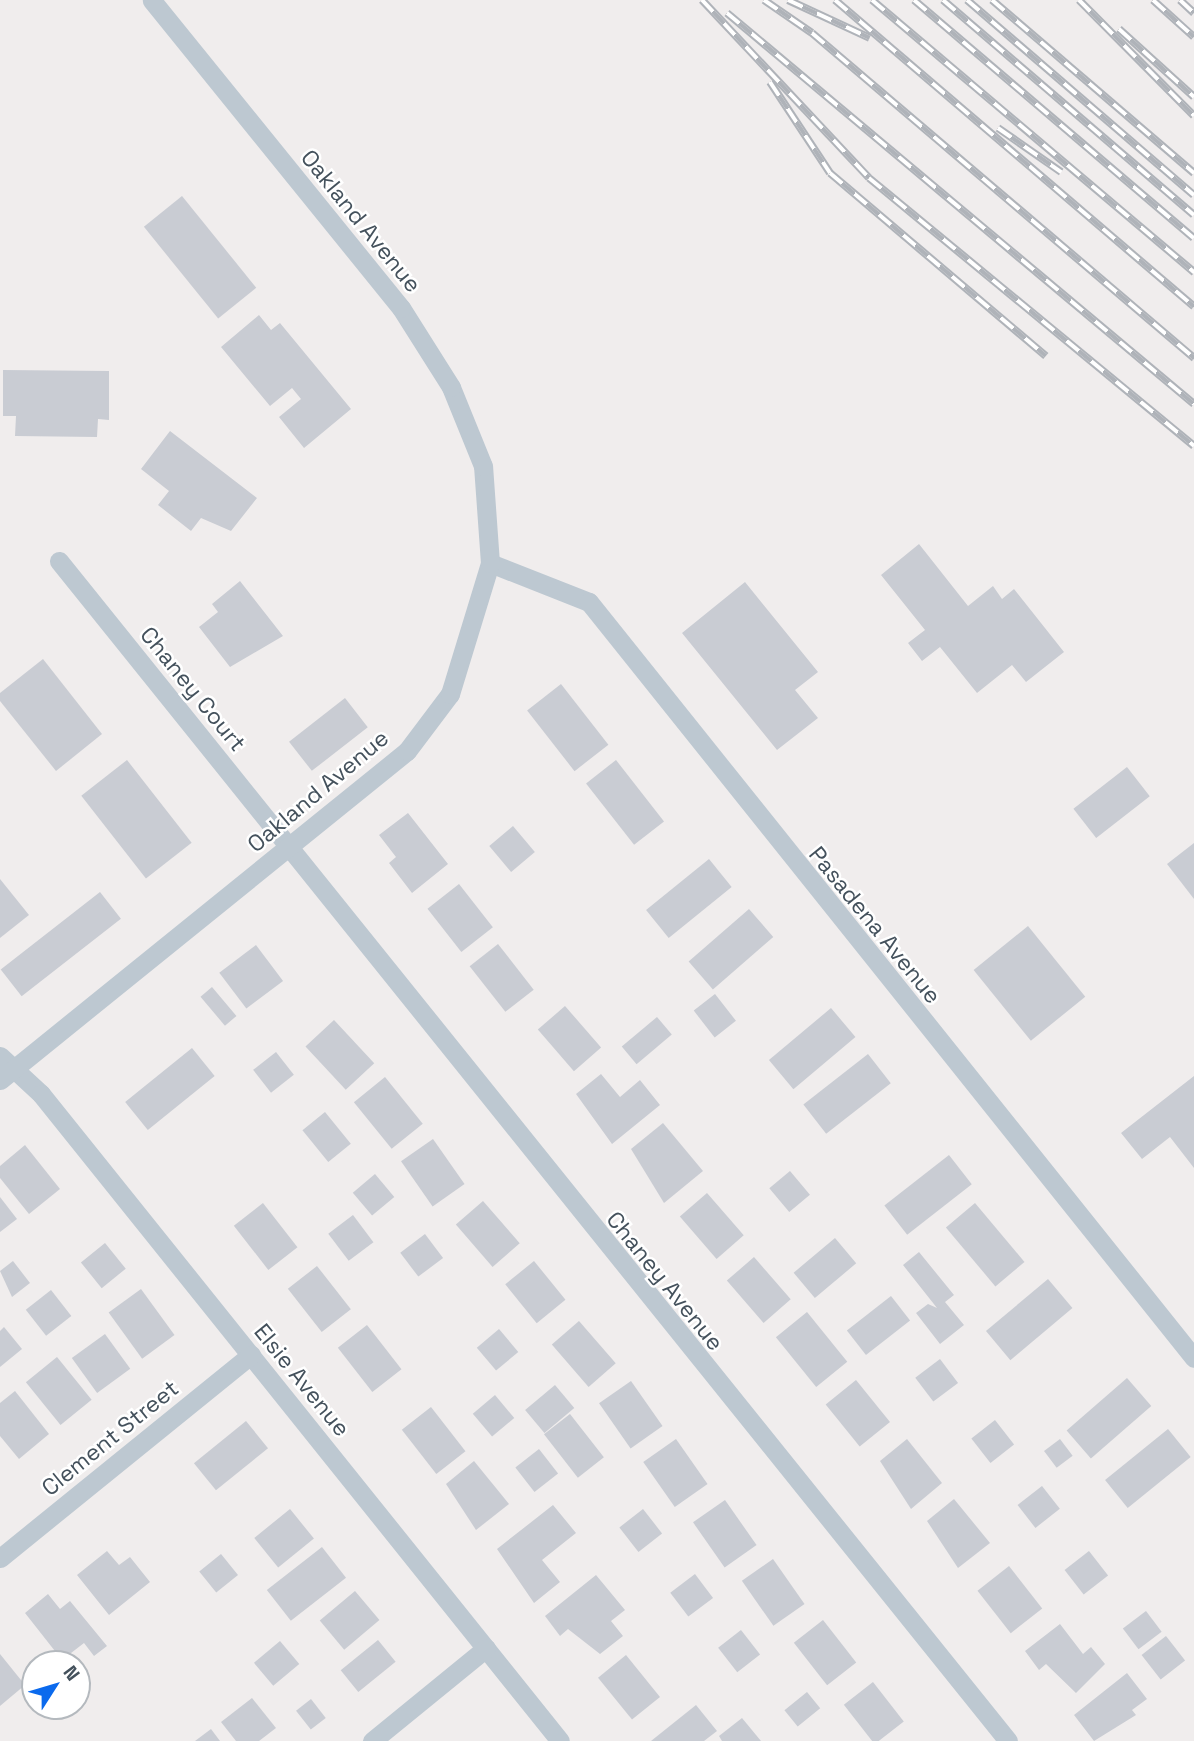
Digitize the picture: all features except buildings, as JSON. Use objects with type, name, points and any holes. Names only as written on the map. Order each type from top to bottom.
[{"type":"street","name":"Oakland Avenue","points":[[5,1068],[289,848],[407,751],[450,694],[491,563],[483,466],[451,387],[401,308],[152,0]]},
{"type":"street","name":"Chaney Court","points":[[59,561],[289,848]]},
{"type":"street","name":"Pasadena Avenue","points":[[491,563],[589,602],[1194,1359]]},
{"type":"street","name":"Chaney Avenue","points":[[289,848],[1008,1741]]},
{"type":"street","name":"Elsie Avenue","points":[[5,1068],[251,1355],[560,1741]]},
{"type":"street","name":"Clement Street","points":[[0,1558],[251,1355]]},
{"type":"street","points":[[372,1741],[486,1648]]},
{"type":"railway","points":[[702,0],[869,178],[1194,446]]},
{"type":"railway","points":[[764,0],[812,33],[1194,358]]},
{"type":"railway","points":[[788,0],[870,38]]},
{"type":"railway","points":[[835,0],[1194,307]]},
{"type":"railway","points":[[872,0],[1194,272]]},
{"type":"railway","points":[[914,0],[1194,238]]},
{"type":"railway","points":[[943,0],[1194,215]]},
{"type":"railway","points":[[967,0],[1194,195]]},
{"type":"railway","points":[[992,0],[1194,173]]},
{"type":"railway","points":[[1079,0],[1194,116]]},
{"type":"railway","points":[[1153,0],[1194,37]]},
{"type":"railway","points":[[1180,0],[1194,13]]},
{"type":"railway","points":[[727,13],[1194,404]]},
{"type":"railway","points":[[1119,29],[1194,97]]},
{"type":"railway","points":[[770,82],[830,173],[1046,356]]},
{"type":"railway","points":[[998,128],[1061,172]]}]
